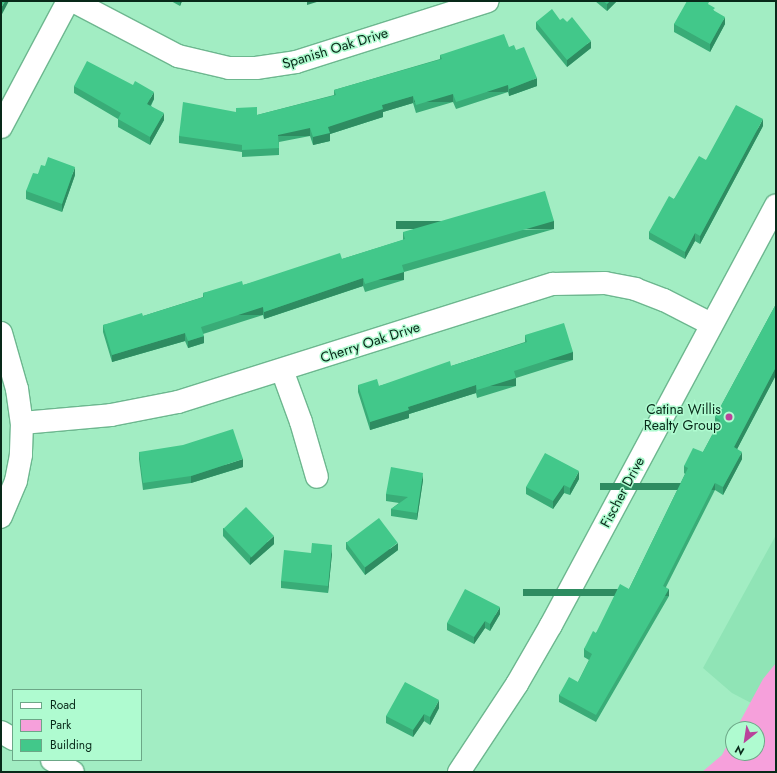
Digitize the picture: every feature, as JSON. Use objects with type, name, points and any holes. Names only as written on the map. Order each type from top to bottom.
[{"type":"street","points":[[1,127],[68,1]]},
{"type":"street","name":"Spanish Oak Drive","points":[[73,1],[178,56],[229,68],[256,68],[296,62],[488,1]]},
{"type":"street","name":"Fischer Drive","points":[[459,772],[517,684],[551,625],[711,324],[776,206]]},
{"type":"street","name":"Cherry Oak Drive","points":[[22,424],[111,415],[156,407],[282,370],[536,289],[570,282],[605,283],[635,289],[664,300],[711,324]]},
{"type":"street","points":[[1,333],[17,389],[22,424],[21,455],[16,481],[1,517]]},
{"type":"street","points":[[282,370],[301,422],[317,477]]},
{"type":"street","points":[[1,732],[12,738]]},
{"type":"street","points":[[54,761],[74,772]]},
{"type":"shaded area","points":[[776,535],[776,716],[732,693],[703,668]]},
{"type":"green space","points":[[776,663],[776,772],[702,772],[722,755],[725,749],[725,761],[765,761],[765,721],[740,721],[763,679]]},
{"type":"building","points":[[1,1],[5,1],[1,8]]},
{"type":"building","points":[[603,1],[610,1],[607,4]]},
{"type":"building","points":[[687,1],[708,1],[708,4],[715,8],[713,10],[725,17],[710,44],[674,24]]},
{"type":"building","points":[[552,9],[560,20],[563,18],[567,22],[572,17],[591,41],[567,60],[536,22]]},
{"type":"building","points":[[504,34],[509,47],[514,45],[516,50],[524,47],[537,78],[509,89],[508,85],[456,102],[453,94],[416,105],[413,96],[382,105],[383,109],[328,127],[330,133],[313,137],[310,128],[278,135],[279,148],[242,150],[242,145],[179,136],[183,102],[236,112],[236,108],[257,107],[257,115],[336,95],[334,90],[442,59],[440,55]]},
{"type":"building","points":[[87,61],[133,85],[135,81],[154,92],[147,104],[164,113],[150,137],[118,119],[121,113],[74,86]]},
{"type":"building","points":[[736,105],[763,119],[700,236],[695,233],[685,252],[649,232],[669,196],[674,199],[699,156],[706,160]]},
{"type":"building","points":[[48,157],[75,167],[62,204],[26,191],[33,173],[38,174],[41,165],[45,166]]},
{"type":"building","points":[[545,191],[554,221],[402,265],[404,272],[365,284],[363,278],[264,312],[263,307],[201,327],[204,336],[188,341],[185,333],[112,355],[103,325],[142,313],[143,316],[204,297],[203,293],[242,281],[243,285],[340,253],[342,259],[405,239],[403,232]]},
{"type":"building","points":[[776,304],[776,367],[734,447],[742,452],[723,487],[715,483],[663,586],[669,589],[596,715],[559,695],[569,677],[578,682],[592,654],[584,649],[593,631],[596,633],[620,584],[629,589],[688,468],[684,466],[693,448],[703,452],[720,420],[715,417]]},
{"type":"building","points":[[564,323],[573,352],[514,371],[516,378],[477,390],[476,385],[408,407],[409,410],[370,422],[358,385],[377,379],[379,386],[450,361],[451,366],[527,342],[525,335]]},
{"type":"building","points":[[233,429],[243,459],[191,476],[143,483],[139,452],[183,445]]},
{"type":"building","points":[[545,453],[579,471],[570,488],[564,485],[553,501],[526,487]]},
{"type":"building","points":[[391,467],[423,473],[417,513],[391,509],[408,497],[386,494]]},
{"type":"building","points":[[246,507],[274,536],[251,557],[224,529]]},
{"type":"building","points":[[379,518],[398,543],[365,567],[346,543]]},
{"type":"building","points":[[312,543],[332,545],[328,586],[281,581],[284,550],[311,553]]},
{"type":"building","points":[[465,589],[500,607],[490,624],[485,621],[474,637],[447,623]]},
{"type":"building","points":[[405,682],[439,700],[430,717],[424,714],[413,730],[386,716]]},
{"type":"place","name":"Catina Willis Realty Group","points":[[729,417]]}]
